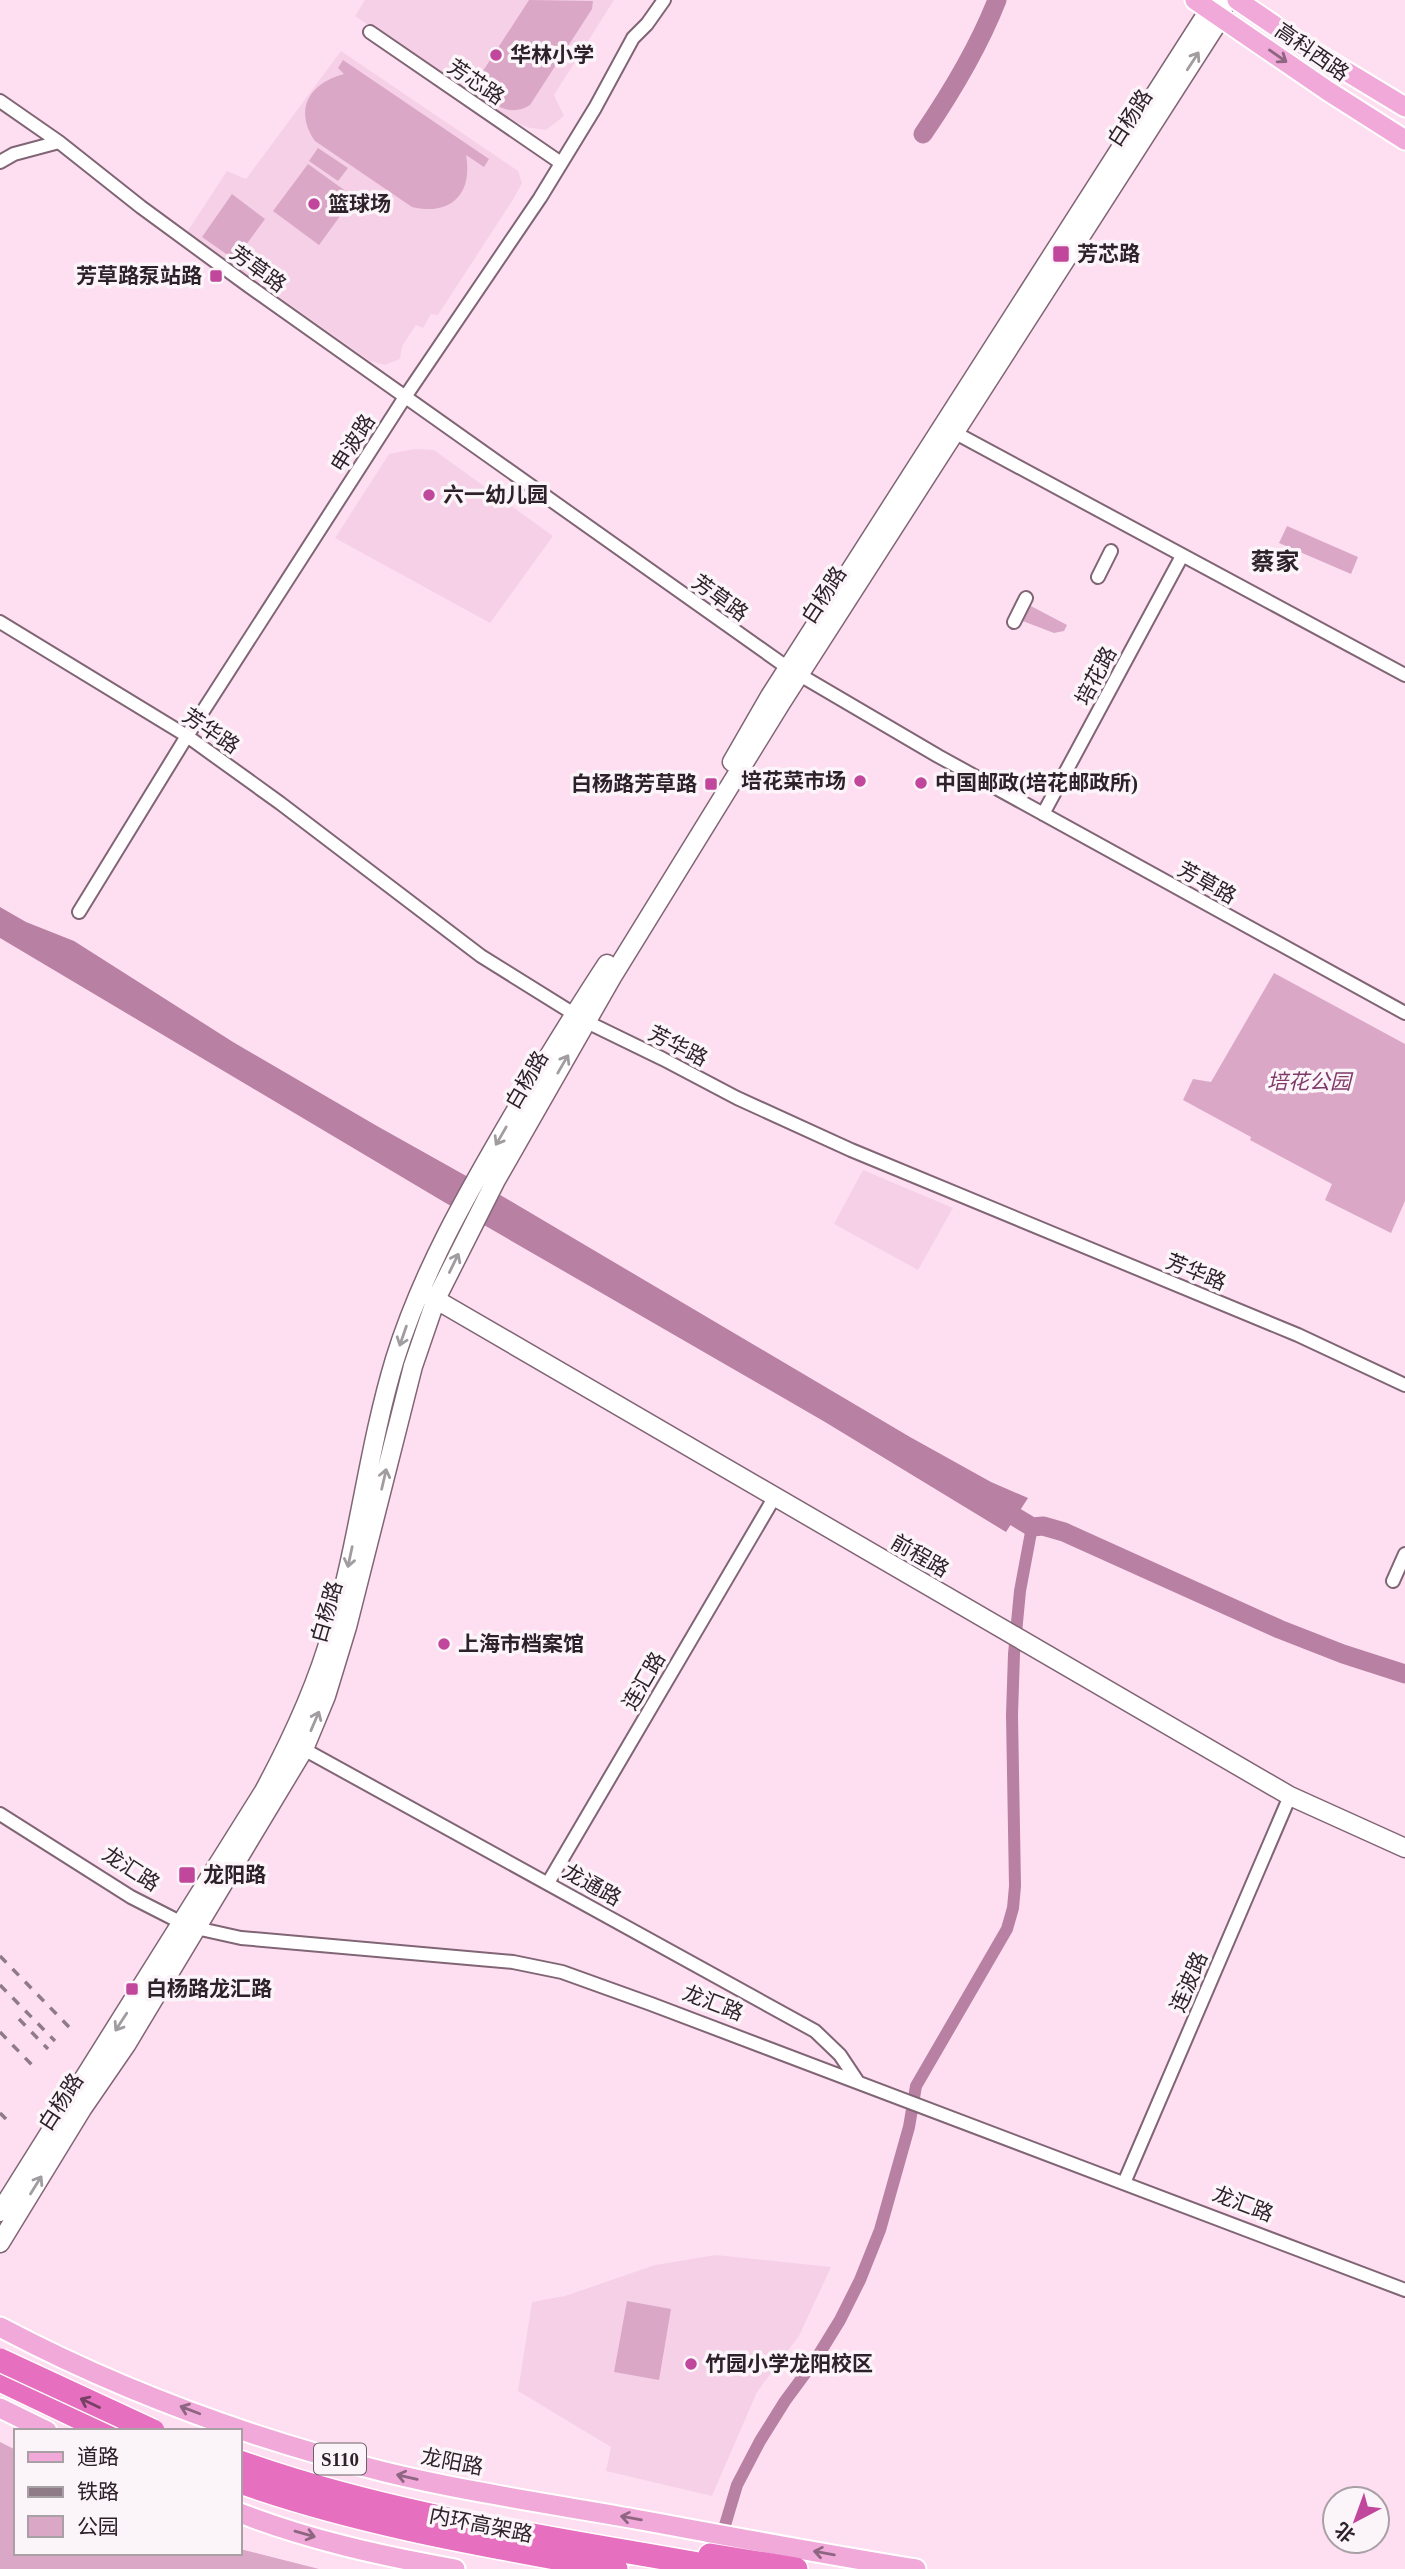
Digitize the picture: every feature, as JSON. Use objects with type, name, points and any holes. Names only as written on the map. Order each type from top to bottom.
[{"type":"highway","points":[[0,2360],[149,2429]]},
{"type":"highway","points":[[0,2380],[103,2429]]},
{"type":"highway","name":"内环高架路","points":[[242,2463],[284,2488],[356,2518],[437,2537],[616,2569]]},
{"type":"highway","name":"内环高架路","points":[[242,2482],[361,2500],[440,2518],[547,2537],[695,2549],[796,2569]]},
{"type":"main road","name":"高科西路","points":[[1237,0],[1306,47],[1405,107]]},
{"type":"main road","name":"高科西路","points":[[1213,5],[1328,91],[1405,140]]},
{"type":"main road","name":"白杨路","points":[[297,1745],[333,1630],[381,1413],[396,1358],[419,1292],[450,1229],[484,1182],[580,1018],[612,977],[793,672],[950,429],[1213,5]]},
{"type":"main road","name":"白杨路","points":[[0,2243],[82,2109],[126,2045],[264,1791],[297,1745],[326,1696],[347,1627],[413,1366],[436,1299],[466,1237],[484,1182]]},
{"type":"main road","name":"前程路","points":[[419,1292],[436,1299],[1290,1796],[1405,1848]]},
{"type":"main road","name":"白杨路","points":[[0,2212],[189,1925]]},
{"type":"main road","name":"龙阳路","points":[[0,2327],[102,2376],[241,2429]]},
{"type":"main road","points":[[0,2408],[43,2429]]},
{"type":"main road","name":"龙阳路","points":[[242,2429],[306,2450],[695,2549]]},
{"type":"main road","points":[[242,2514],[281,2528],[348,2546],[455,2569]]},
{"type":"main road","points":[[738,2556],[916,2569]]},
{"type":"street","name":"申波路","points":[[79,912],[187,736],[405,397],[561,163],[633,38],[664,0]]},
{"type":"street","name":"芳芯路","points":[[370,32],[561,163]]},
{"type":"street","name":"芳草路","points":[[0,101],[59,142],[174,233],[793,672],[1043,814],[1405,1013]]},
{"type":"street","points":[[0,162],[14,154],[59,142]]},
{"type":"street","points":[[950,429],[1405,675]]},
{"type":"street","points":[[1098,577],[1111,551]]},
{"type":"street","name":"培花路","points":[[1043,814],[1182,556]]},
{"type":"street","points":[[1014,622],[1026,598]]},
{"type":"street","name":"芳华路","points":[[0,622],[187,736],[481,956],[580,1018],[737,1098],[851,1150],[1298,1335],[1405,1385]]},
{"type":"street","name":"连汇路","points":[[548,1883],[774,1498]]},
{"type":"street","points":[[1393,1581],[1405,1554]]},
{"type":"street","name":"龙通路","points":[[297,1745],[815,2031],[840,2055],[858,2082]]},
{"type":"street","name":"连波路","points":[[1124,2183],[1290,1796]]},
{"type":"street","name":"龙汇路","points":[[0,1814],[131,1897],[189,1925],[241,1938],[497,1960],[545,1968],[606,1987],[1405,2290]]},
{"type":"shaded area","name":"华林小学","points":[[365,0],[614,0],[554,95],[564,116],[546,130],[530,128],[512,121],[355,16]]},
{"type":"shaded area","points":[[341,51],[518,171],[522,183],[438,315],[431,314],[423,328],[416,325],[402,346],[400,359],[385,365],[370,361],[187,232],[227,171],[246,179]]},
{"type":"shaded area","name":"六一幼儿园","points":[[415,449],[434,450],[553,536],[490,623],[335,538],[389,454]]},
{"type":"shaded area","points":[[0,907],[26,922],[74,941],[233,1042],[502,1196],[910,1437],[991,1482],[1028,1498],[1006,1532],[825,1422],[444,1202],[0,938]]},
{"type":"shaded area","points":[[863,1170],[953,1208],[918,1270],[834,1224]]},
{"type":"shaded area","name":"竹园小学龙阳校区","points":[[716,2255],[831,2267],[799,2336],[757,2392],[712,2496],[606,2471],[611,2447],[518,2391],[532,2302],[565,2296],[655,2265]]},
{"type":"green space","points":[[529,0],[593,1],[592,9],[530,105],[521,109],[504,109],[496,105],[484,92],[481,74]]},
{"type":"green space","points":[[343,60],[489,159],[484,167],[466,155],[466,181],[456,199],[438,208],[412,207],[315,141],[305,118],[309,99],[322,84],[344,74],[338,68]]},
{"type":"green space","points":[[318,148],[348,168],[338,181],[309,161]]},
{"type":"green space","name":"篮球场","points":[[308,164],[354,197],[319,245],[273,211]]},
{"type":"green space","points":[[232,194],[265,219],[235,260],[202,237]]},
{"type":"green space","points":[[1287,526],[1358,557],[1351,574],[1279,543]]},
{"type":"green space","points":[[1029,605],[1067,625],[1064,631],[1054,633],[1020,620]]},
{"type":"green space","name":"培花公园","points":[[1274,973],[1405,1044],[1405,1201],[1391,1233],[1325,1200],[1332,1184],[1183,1100],[1193,1079],[1211,1082]]},
{"type":"green space","points":[[627,2301],[671,2309],[659,2380],[614,2372]]},
{"type":"green space","points":[[0,2442],[14,2449],[14,2555],[242,2555],[242,2550],[319,2569],[0,2569]]},
{"type":"waterway","points":[[923,134],[964,69],[997,0]]},
{"type":"waterway","points":[[994,1504],[1032,1527],[1043,1526],[1064,1532],[1279,1629],[1405,1674]]},
{"type":"waterway","points":[[720,2542],[737,2485],[760,2441],[816,2359],[860,2280],[880,2230],[909,2127],[916,2086],[1007,1929],[1015,1886],[1012,1715],[1014,1654],[1020,1591],[1032,1527]]},
{"type":"railway","points":[[0,1956],[69,2027]]},
{"type":"railway","points":[[0,1985],[55,2041]]},
{"type":"railway","points":[[19,2019],[48,2049]]},
{"type":"railway","points":[[0,2032],[32,2065]]},
{"type":"railway","points":[[0,2113],[6,2119]]},
{"type":"place","name":"华林小学","points":[[496,55]]},
{"type":"place","name":"篮球场","points":[[314,204]]},
{"type":"place","name":"芳芯路","points":[[1061,254]]},
{"type":"place","name":"芳草路泵站路","points":[[216,276]]},
{"type":"place","name":"六一幼儿园","points":[[429,495]]},
{"type":"place","name":"培花菜市场","points":[[860,781]]},
{"type":"place","name":"中国邮政(培花邮政所)","points":[[921,783]]},
{"type":"place","name":"白杨路芳草路","points":[[711,784]]},
{"type":"place","name":"上海市档案馆","points":[[444,1644]]},
{"type":"place","name":"龙阳路","points":[[187,1875]]},
{"type":"place","name":"白杨路龙汇路","points":[[132,1989]]},
{"type":"place","name":"竹园小学龙阳校区","points":[[691,2364]]},
{"type":"district","name":"蔡家","points":[[1275,562]]}]
